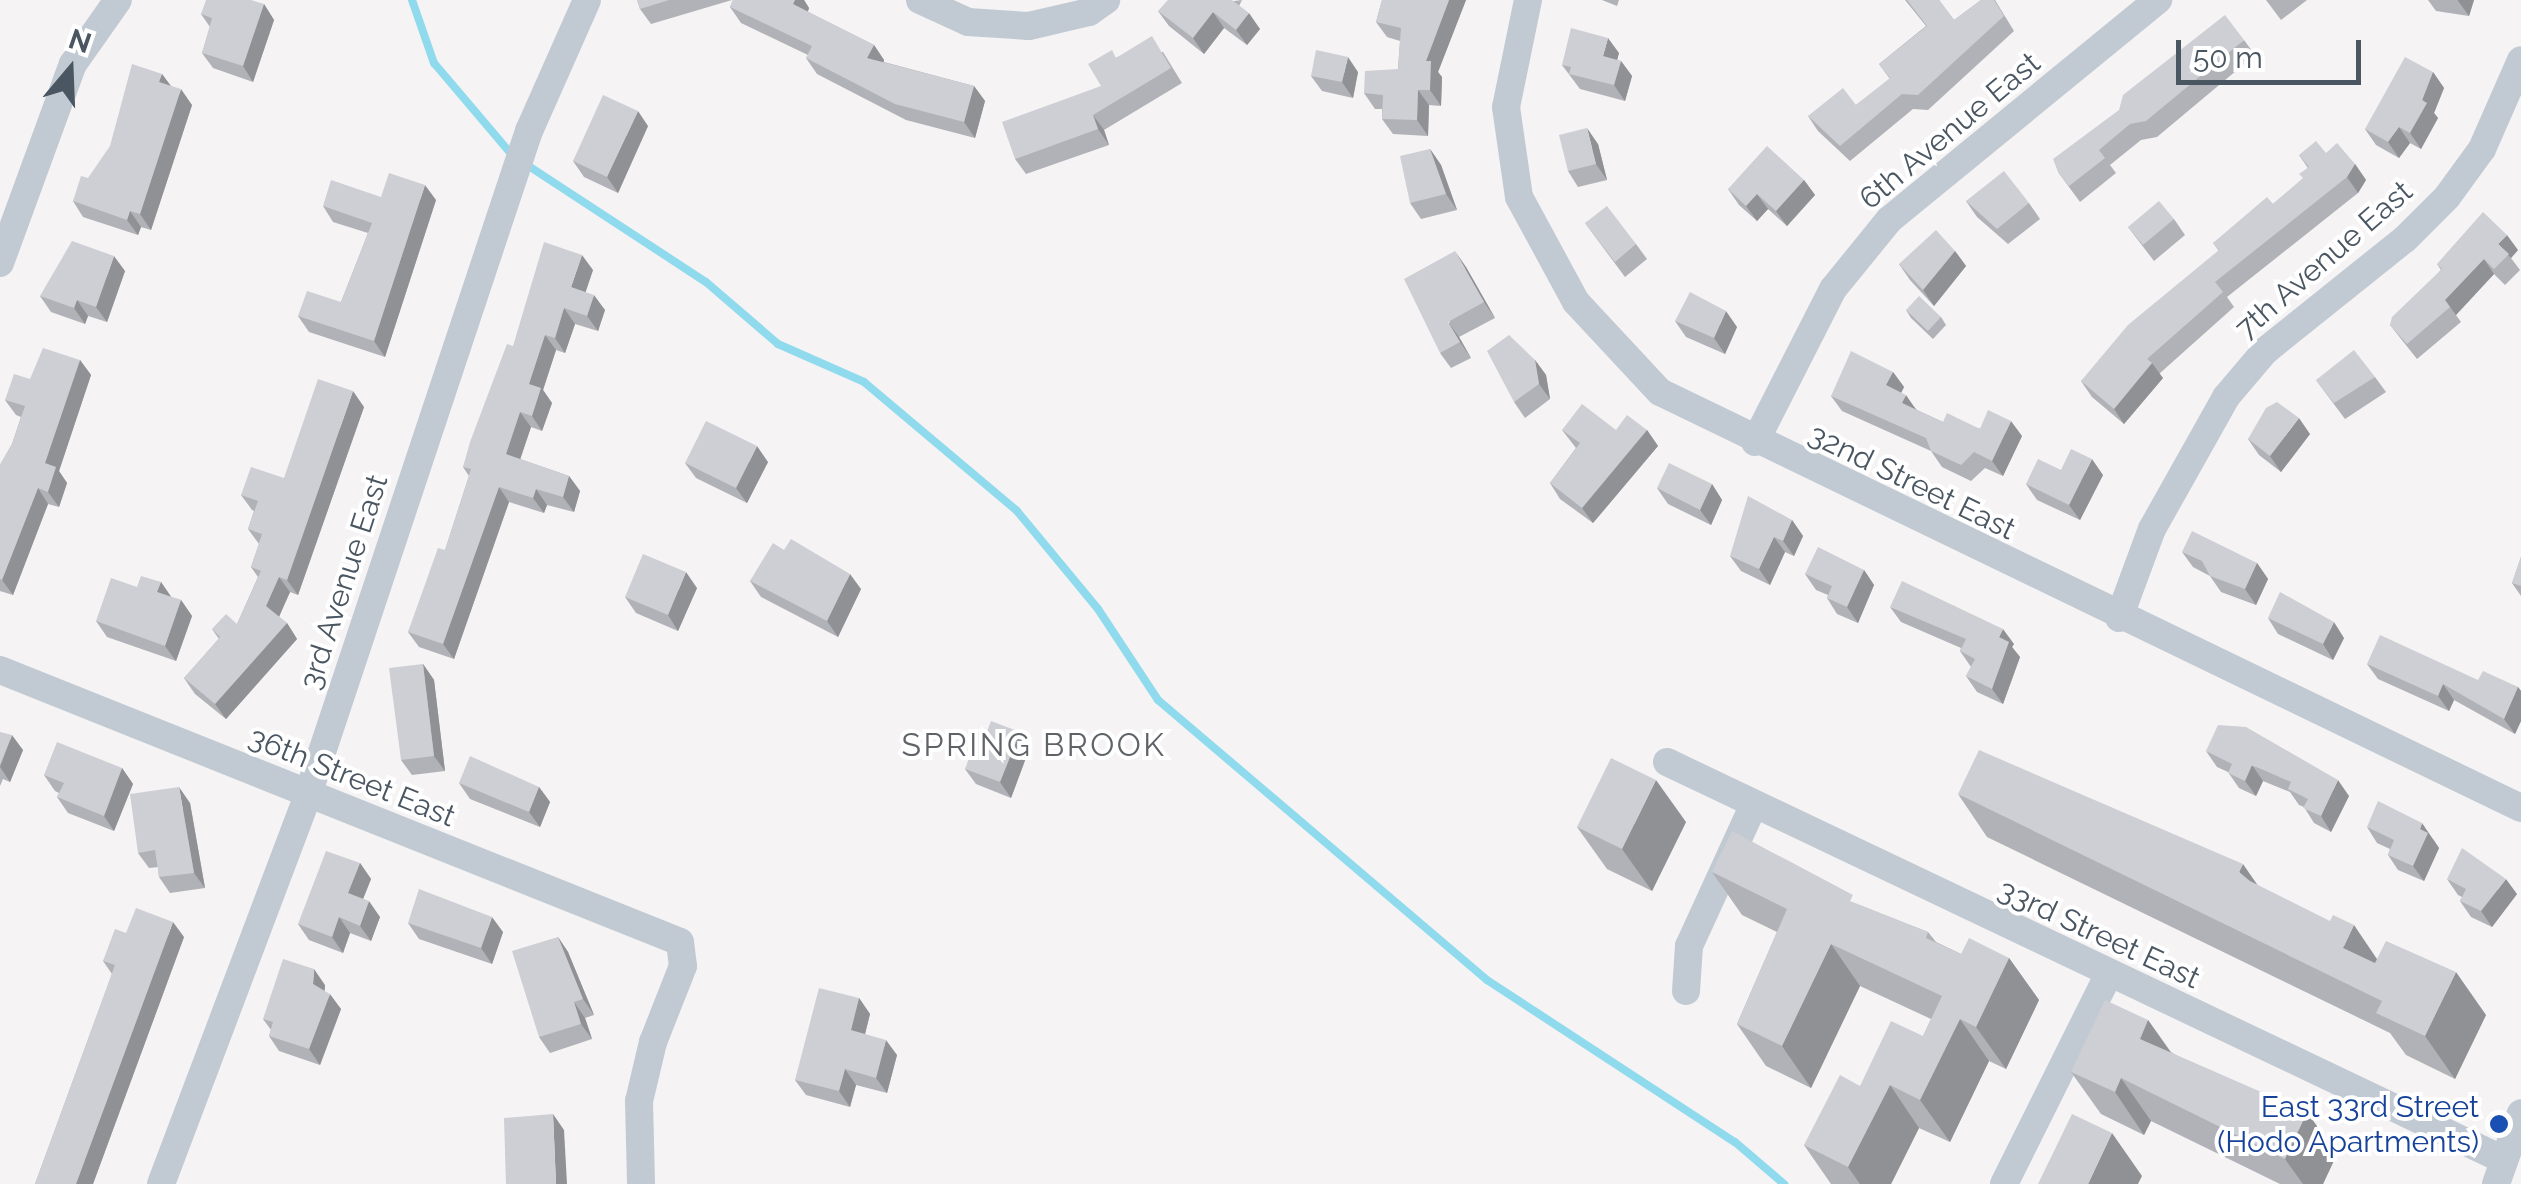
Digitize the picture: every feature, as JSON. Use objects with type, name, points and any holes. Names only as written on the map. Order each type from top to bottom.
[{"type":"street","points":[[0,263],[73,64],[118,0]]},
{"type":"street","name":"3rd Avenue East","points":[[161,1184],[308,794],[529,130],[586,0]]},
{"type":"street","points":[[920,0],[968,22],[998,26],[1029,26],[1098,6]]},
{"type":"street","name":"6th Avenue East","points":[[1755,442],[1833,289],[1889,220],[2158,0]]},
{"type":"street","name":"32nd Street East","points":[[1525,10],[1509,76],[1506,138],[1519,197],[1543,252],[1636,371],[1660,392],[2118,618],[2521,808]]},
{"type":"street","name":"7th Avenue East","points":[[2118,618],[2152,529],[2226,397],[2265,351],[2405,239],[2447,197],[2482,149],[2521,60]]},
{"type":"street","name":"36th Street East","points":[[0,670],[680,942],[683,966],[639,1101],[641,1184]]},
{"type":"street","name":"33rd Street East","points":[[1667,762],[2500,1172]]},
{"type":"street","points":[[1686,991],[1696,928],[1753,806]]},
{"type":"street","points":[[2004,1184],[2107,977]]},
{"type":"street","points":[[2500,1172],[2521,1112]]},
{"type":"building","points":[[206,0],[251,0],[264,4],[243,66],[202,53],[212,18],[201,14]]},
{"type":"building","points":[[637,0],[669,0],[640,9]]},
{"type":"building","points":[[733,0],[795,0],[793,4],[874,45],[867,58],[974,86],[964,122],[895,104],[806,58],[812,46],[730,7]]},
{"type":"building","points":[[1168,0],[1232,0],[1249,13],[1236,30],[1213,12],[1193,38],[1158,11]]},
{"type":"building","points":[[1382,0],[1449,0],[1426,61],[1431,61],[1430,90],[1418,90],[1417,120],[1382,119],[1383,95],[1364,93],[1365,71],[1398,69],[1401,28],[1376,22]]},
{"type":"building","points":[[1907,0],[1939,0],[1954,20],[1981,0],[1994,0],[2004,16],[1918,95],[1902,94],[1840,146],[1808,116],[1843,88],[1856,105],[1890,78],[1879,64],[1927,26]]},
{"type":"building","points":[[2225,15],[2244,40],[2146,121],[2130,124],[2099,150],[2105,158],[2069,186],[2053,159],[2119,110],[2123,95]]},
{"type":"building","points":[[1571,28],[1608,38],[1603,56],[1621,61],[1614,85],[1569,74],[1571,67],[1562,65]]},
{"type":"building","points":[[1152,36],[1171,68],[1093,115],[1098,129],[1015,159],[1002,122],[1101,86],[1088,64],[1112,50],[1116,58]]},
{"type":"building","points":[[1316,50],[1348,57],[1342,82],[1311,76]]},
{"type":"building","points":[[2405,57],[2433,72],[2422,100],[2427,103],[2410,133],[2399,127],[2388,142],[2365,129]]},
{"type":"building","points":[[132,64],[162,74],[159,82],[181,89],[140,214],[130,211],[127,220],[73,201],[81,176],[88,178],[110,146]]},
{"type":"building","points":[[603,95],[638,111],[607,177],[573,161]]},
{"type":"building","points":[[1587,128],[1596,164],[1568,171],[1559,135]]},
{"type":"building","points":[[2316,141],[2326,153],[2337,143],[2355,164],[2347,177],[2215,282],[2223,292],[2147,359],[2152,363],[2114,409],[2081,381],[2128,325],[2219,250],[2213,243],[2267,197],[2273,204],[2303,178],[2299,174],[2309,167],[2299,155]]},
{"type":"building","points":[[1767,146],[1804,180],[1776,211],[1757,194],[1746,206],[1728,189]]},
{"type":"building","points":[[1430,149],[1446,194],[1410,203],[1400,156]]},
{"type":"building","points":[[2004,171],[2029,203],[1997,229],[1966,201]]},
{"type":"building","points":[[389,173],[425,185],[374,341],[298,316],[307,291],[341,302],[372,223],[323,206],[331,180],[381,197]]},
{"type":"building","points":[[2159,201],[2174,219],[2143,245],[2128,227]]},
{"type":"building","points":[[1607,206],[1636,244],[1615,262],[1585,223]]},
{"type":"building","points":[[2483,212],[2507,235],[2498,244],[2509,254],[2494,269],[2484,259],[2445,300],[2450,307],[2407,344],[2390,325],[2392,317],[2442,269],[2437,264]]},
{"type":"building","points":[[1936,230],[1955,251],[1923,290],[1899,264]]},
{"type":"building","points":[[72,241],[114,256],[96,307],[77,300],[74,308],[40,296]]},
{"type":"building","points":[[544,242],[582,255],[571,287],[594,295],[587,316],[564,308],[555,338],[545,335],[529,384],[541,388],[532,416],[520,412],[506,454],[569,476],[563,497],[536,489],[533,498],[499,487],[443,644],[408,632],[438,548],[445,550],[471,469],[463,467],[470,442],[507,344],[513,346]]},
{"type":"building","points":[[1455,251],[1484,302],[1448,322],[1460,342],[1440,353],[1404,279]]},
{"type":"building","points":[[1690,292],[1726,311],[1714,338],[1675,321]]},
{"type":"building","points":[[1919,296],[1941,317],[1928,331],[1906,310]]},
{"type":"building","points":[[1509,335],[1535,360],[1539,384],[1514,402],[1487,351]]},
{"type":"building","points":[[43,348],[80,360],[45,463],[56,467],[48,492],[38,488],[2,580],[0,465],[25,406],[5,400],[14,374],[30,379]]},
{"type":"building","points":[[2354,350],[2375,377],[2334,403],[2316,380]]},
{"type":"building","points":[[1851,351],[1893,372],[1886,385],[1906,395],[1902,403],[1943,422],[1947,413],[1980,429],[1988,410],[2011,421],[1992,461],[1974,452],[1961,465],[1931,451],[1926,438],[1831,396]]},
{"type":"building","points":[[318,379],[353,391],[287,580],[279,577],[266,606],[287,623],[215,704],[184,678],[220,637],[212,629],[226,614],[237,624],[261,571],[251,567],[262,534],[248,529],[258,501],[241,495],[251,467],[284,478]]},
{"type":"building","points":[[2277,402],[2299,418],[2270,456],[2248,439],[2266,408]]},
{"type":"building","points":[[1582,404],[1616,430],[1627,415],[1647,430],[1582,508],[1550,483],[1580,443],[1562,430]]},
{"type":"building","points":[[706,421],[757,446],[736,488],[685,463]]},
{"type":"building","points":[[2071,449],[2092,459],[2069,505],[2026,484],[2038,459],[2061,470]]},
{"type":"building","points":[[1669,463],[1712,484],[1700,510],[1657,488]]},
{"type":"building","points":[[1748,496],[1792,520],[1783,541],[1774,537],[1759,569],[1730,556]]},
{"type":"building","points":[[2192,531],[2257,563],[2245,589],[2210,576],[2202,561],[2182,552]]},
{"type":"building","points":[[791,539],[850,574],[827,621],[750,581],[773,543],[784,550]]},
{"type":"building","points":[[1818,547],[1864,570],[1847,607],[1827,598],[1832,586],[1805,574]]},
{"type":"building","points":[[643,554],[686,572],[668,615],[625,597]]},
{"type":"building","points":[[2521,557],[2521,586],[2512,583]]},
{"type":"building","points":[[141,576],[161,582],[157,592],[181,600],[165,646],[96,621],[111,578],[137,587]]},
{"type":"building","points":[[1902,581],[2003,629],[1999,637],[2009,642],[1992,689],[1966,676],[1975,659],[1960,651],[1966,639],[1890,607]]},
{"type":"building","points":[[2280,592],[2334,622],[2323,644],[2268,618]]},
{"type":"building","points":[[2380,635],[2478,680],[2483,671],[2518,687],[2504,719],[2443,684],[2438,696],[2367,664]]},
{"type":"building","points":[[423,664],[434,756],[401,760],[389,668]]},
{"type":"building","points":[[991,721],[1020,732],[1000,782],[965,769],[979,731],[986,734]]},
{"type":"building","points":[[2218,725],[2246,727],[2338,780],[2321,816],[2303,808],[2308,799],[2288,789],[2291,782],[2252,765],[2245,781],[2228,773],[2232,764],[2206,751]]},
{"type":"building","points":[[0,732],[12,735],[0,765]]},
{"type":"building","points":[[57,742],[122,768],[104,816],[57,797],[64,783],[44,775]]},
{"type":"building","points":[[1979,750],[2243,864],[2239,872],[2250,881],[2330,921],[2333,915],[2354,925],[2343,948],[2375,963],[2386,941],[2456,972],[2425,1036],[2376,1013],[2382,1001],[1958,794]]},
{"type":"building","points":[[470,756],[539,787],[529,812],[459,783]]},
{"type":"building","points":[[1611,758],[1656,780],[1622,849],[1577,827]]},
{"type":"building","points":[[179,787],[194,873],[159,877],[155,850],[138,853],[130,794]]},
{"type":"building","points":[[2378,801],[2422,823],[2420,829],[2428,833],[2413,866],[2388,855],[2394,840],[2367,827]]},
{"type":"building","points":[[1732,831],[1853,895],[1850,901],[1928,932],[1926,938],[1961,954],[1969,938],[2009,958],[1976,1027],[1960,1019],[1920,1100],[1890,1085],[1848,1167],[1804,1145],[1840,1075],[1860,1086],[1891,1021],[1923,1036],[1942,996],[1831,944],[1782,1046],[1737,1024],[1787,909],[1712,872]]},
{"type":"building","points":[[2462,848],[2506,879],[2481,911],[2460,901],[2466,889],[2447,879]]},
{"type":"building","points":[[326,851],[360,863],[348,893],[369,901],[360,926],[339,917],[332,937],[298,924]]},
{"type":"building","points":[[419,889],[492,917],[481,948],[408,923]]},
{"type":"building","points":[[136,908],[173,922],[76,1184],[35,1184],[115,965],[103,961],[115,929],[126,933]]},
{"type":"building","points":[[558,937],[583,999],[574,1002],[581,1024],[539,1037],[512,951]]},
{"type":"building","points":[[283,959],[314,969],[313,984],[330,994],[309,1049],[269,1036],[273,1022],[263,1019]]},
{"type":"building","points":[[819,988],[859,998],[851,1030],[886,1040],[876,1078],[845,1069],[839,1091],[795,1080]]},
{"type":"building","points":[[2105,1000],[2148,1020],[2140,1039],[2307,1112],[2285,1159],[2121,1078],[2115,1092],[2071,1072]]},
{"type":"building","points":[[553,1114],[556,1184],[506,1184],[504,1118]]},
{"type":"building","points":[[2072,1114],[2112,1133],[2088,1184],[2038,1184]]},
{"type":"waterway","points":[[412,0],[434,63],[512,155]]},
{"type":"waterway","points":[[524,163],[706,282],[778,344],[864,382],[1017,511],[1098,609],[1158,700],[1487,980],[1735,1142],[1784,1184]]},
{"type":"place","name":"East 33rd Street (Hodo Apartments)","points":[[2499,1124]]},
{"type":"district","name":"SPRING BROOK","points":[[1034,745]]}]
